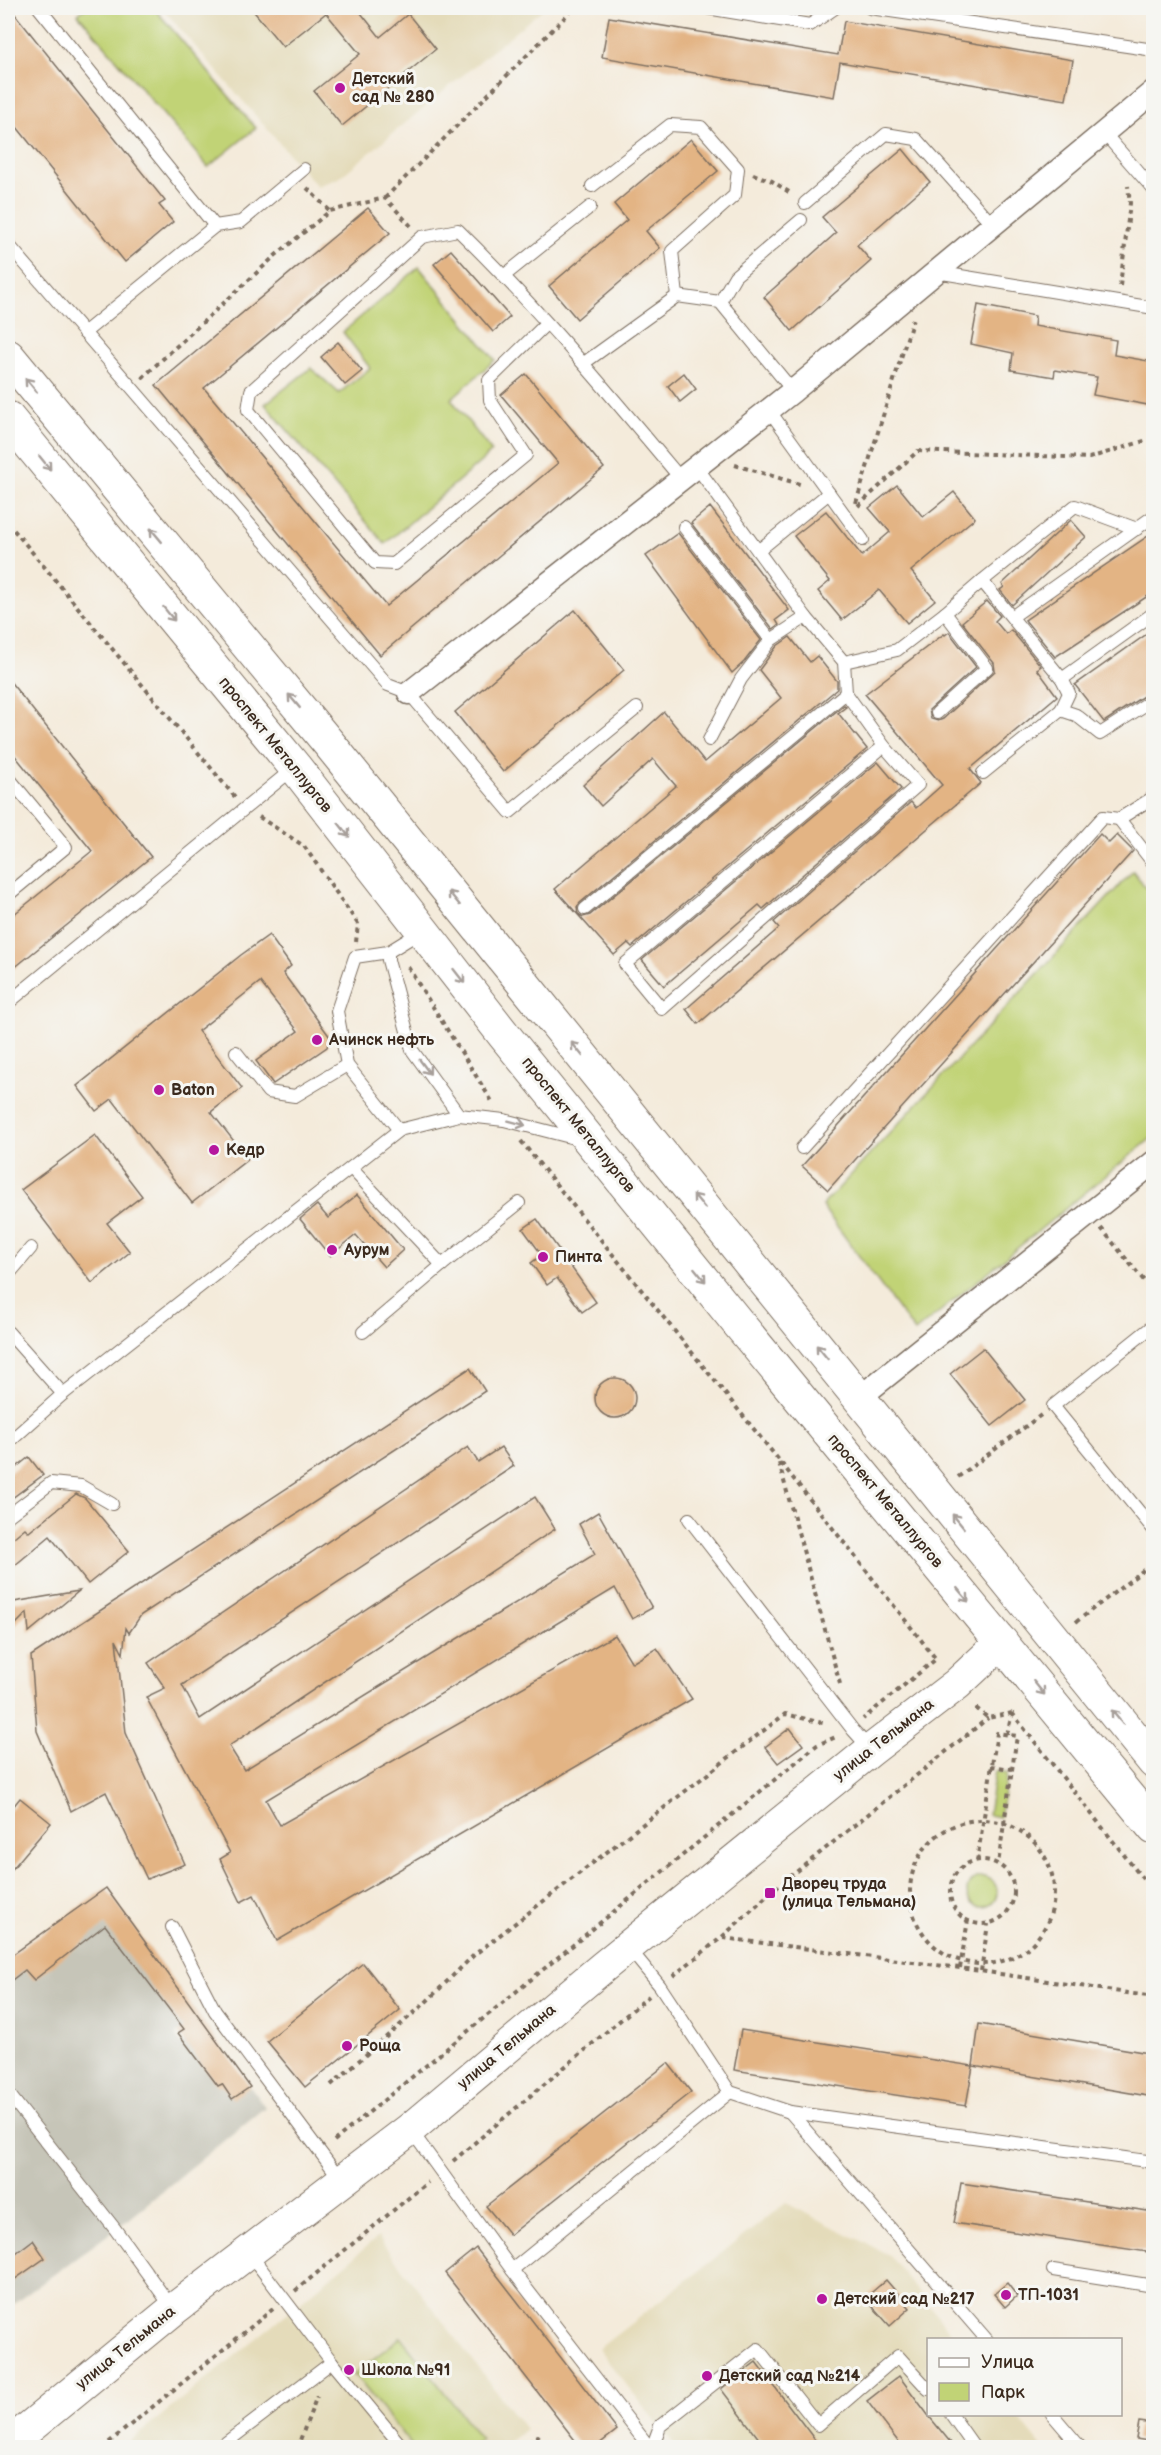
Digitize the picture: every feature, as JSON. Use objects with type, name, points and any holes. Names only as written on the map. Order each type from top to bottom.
[{"type":"main road","points":[[8,356],[331,746],[1154,1762]]},
{"type":"main road","name":"проспект Металлургов","points":[[8,418],[295,767],[504,1035],[738,1323],[1154,1828]]},
{"type":"main road","points":[[1002,1642],[1034,1615]]},
{"type":"main road","name":"улица Тельмана","points":[[8,2445],[174,2310],[410,2129],[628,1947],[862,1740],[957,1684],[1002,1642]]},
{"type":"street","points":[[410,693],[793,391],[1154,91]]},
{"type":"street","points":[[859,1398],[1154,1162]]},
{"type":"lane","points":[[39,8],[215,226]]},
{"type":"lane","points":[[707,8],[810,26],[835,8]]},
{"type":"lane","points":[[870,8],[1154,50]]},
{"type":"lane","points":[[592,186],[670,125],[701,127],[738,169],[735,195],[672,251],[677,296]]},
{"type":"lane","points":[[1104,133],[1154,190]]},
{"type":"lane","points":[[806,203],[886,134],[916,139],[992,224]]},
{"type":"lane","points":[[84,333],[215,226],[241,222],[301,173]]},
{"type":"lane","points":[[505,275],[590,207]]},
{"type":"lane","points":[[720,302],[735,276],[801,220]]},
{"type":"lane","points":[[547,323],[489,380],[490,400],[526,454],[394,564],[375,563],[248,410],[251,391],[422,237],[458,230],[505,275],[584,363],[695,467],[806,617],[844,662],[846,693],[884,746],[918,785],[662,1009],[625,964],[884,746]]},
{"type":"lane","points":[[8,244],[388,685],[410,693],[510,812],[637,708]]},
{"type":"lane","points":[[930,276],[1154,308]]},
{"type":"lane","points":[[584,363],[677,296],[720,302],[793,391]]},
{"type":"lane","points":[[769,410],[863,540]]},
{"type":"lane","points":[[758,550],[829,493]]},
{"type":"lane","points":[[844,662],[897,650],[1075,506],[1137,529]]},
{"type":"lane","points":[[1013,616],[1154,516]]},
{"type":"lane","points":[[684,527],[771,640]]},
{"type":"lane","points":[[982,581],[1013,616],[1062,679],[1069,693],[1060,710],[983,773]]},
{"type":"lane","points":[[937,713],[987,668],[945,613]]},
{"type":"lane","points":[[1062,679],[1154,613]]},
{"type":"lane","points":[[709,740],[741,679],[771,640],[806,617]]},
{"type":"lane","points":[[585,909],[846,693]]},
{"type":"lane","points":[[1060,710],[1076,715],[1100,734],[1154,699]]},
{"type":"lane","points":[[8,1003],[295,767]]},
{"type":"lane","points":[[8,777],[66,847],[8,895]]},
{"type":"lane","points":[[802,1148],[1103,817],[1119,819],[1154,797]]},
{"type":"lane","points":[[1119,819],[1154,864]]},
{"type":"lane","points":[[399,1130],[347,1065],[337,1011],[355,957],[388,956],[423,930]]},
{"type":"lane","points":[[388,956],[412,1050],[459,1115]]},
{"type":"lane","points":[[236,1052],[268,1092],[295,1096],[347,1065]]},
{"type":"lane","points":[[8,1443],[63,1394],[399,1130],[459,1115],[504,1120],[594,1144]]},
{"type":"lane","points":[[351,1168],[442,1265]]},
{"type":"lane","points":[[363,1332],[519,1203]]},
{"type":"lane","points":[[8,1275],[31,1248]]},
{"type":"lane","points":[[1154,1325],[1053,1406],[1154,1530]]},
{"type":"lane","points":[[8,1332],[63,1394]]},
{"type":"lane","points":[[8,1516],[51,1483],[81,1486],[112,1504]]},
{"type":"lane","points":[[689,1519],[862,1740]]},
{"type":"lane","points":[[172,1927],[216,2011],[341,2181]]},
{"type":"lane","points":[[628,1947],[660,1986],[730,2092],[790,2112],[1154,2162]]},
{"type":"lane","points":[[512,2270],[730,2092]]},
{"type":"lane","points":[[8,2093],[115,2229],[174,2310]]},
{"type":"lane","points":[[790,2112],[985,2338]]},
{"type":"lane","points":[[410,2129],[512,2270],[651,2448],[660,2427],[758,2349],[818,2426],[898,2356],[927,2388]]},
{"type":"lane","points":[[248,2252],[332,2362],[403,2448]]},
{"type":"lane","points":[[1053,2270],[1154,2286]]},
{"type":"lane","points":[[219,2448],[332,2362]]},
{"type":"lane","points":[[952,2416],[975,2448]]},
{"type":"lane","points":[[1053,2416],[1077,2443],[1060,2448]]},
{"type":"path","points":[[131,388],[276,255],[330,211],[385,198],[574,8]]},
{"type":"path","points":[[738,169],[772,181],[806,203]]},
{"type":"path","points":[[301,173],[330,211]]},
{"type":"path","points":[[385,198],[422,237]]},
{"type":"path","points":[[1118,302],[1130,203]]},
{"type":"path","points":[[930,276],[854,510],[918,451],[1089,458],[1154,438]]},
{"type":"path","points":[[695,467],[829,493]]},
{"type":"path","points":[[8,523],[244,808],[304,846],[358,924],[355,957]]},
{"type":"path","points":[[334,2141],[817,1745],[862,1740],[936,1659],[504,1120],[406,964],[388,956]]},
{"type":"path","points":[[1089,1214],[1154,1293]]},
{"type":"path","points":[[955,1479],[1053,1406]]},
{"type":"path","points":[[778,1459],[840,1684]]},
{"type":"path","points":[[1077,1622],[1154,1562]]},
{"type":"path","points":[[976,1708],[988,1718]]},
{"type":"path","points":[[102,2448],[441,2172],[660,1986],[722,1937],[770,1893],[988,1718],[1012,1713]]},
{"type":"path","points":[[1007,1734],[1012,1713]]},
{"type":"path","points":[[1012,1713],[1154,1893]]},
{"type":"path","points":[[331,2085],[423,2005],[474,1955],[785,1714],[862,1740]]},
{"type":"path","points":[[977,1861],[997,1733],[1007,1734],[1017,1736],[998,1864]]},
{"type":"path","points":[[991,1766],[1012,1769]]},
{"type":"path","points":[[983,1820],[1004,1823],[1022,1831],[1043,1852],[1054,1881],[1053,1911],[1039,1938],[1028,1949],[1001,1962],[982,1965],[961,1961],[943,1953],[921,1932],[915,1918],[910,1888],[917,1859],[937,1836],[963,1822],[983,1820]]},
{"type":"path","points":[[987,1860],[998,1864],[1011,1877],[1014,1897],[1005,1915],[988,1924],[978,1924],[968,1920],[954,1907],[951,1887],[960,1869],[977,1861],[987,1860]]},
{"type":"path","points":[[960,1968],[968,1920]]},
{"type":"path","points":[[981,1971],[988,1924]]},
{"type":"path","points":[[722,1937],[1154,1996]]},
{"type":"path","points":[[297,2448],[332,2362]]},
{"type":"path","points":[[521,2448],[538,2436],[548,2448]]},
{"type":"shaded area","name":"Детский сад № 280","points":[[162,8],[544,8],[339,178],[317,186]]},
{"type":"shaded area","points":[[105,1925],[184,2029],[175,2035],[181,2044],[191,2039],[203,2066],[218,2086],[222,2084],[232,2099],[250,2087],[265,2107],[121,2225],[8,2308],[8,1983],[25,1970],[34,1980]]},
{"type":"shaded area","name":"Детский сад №217","points":[[786,2203],[889,2255],[955,2338],[927,2338],[927,2416],[1017,2416],[1042,2447],[676,2447],[598,2349]]},
{"type":"shaded area","name":"Школа №91","points":[[378,2237],[525,2429],[502,2448],[122,2448],[291,2310]]},
{"type":"green space","points":[[86,8],[154,8],[256,128],[208,167],[78,14]]},
{"type":"green space","points":[[419,267],[495,360],[451,399],[492,452],[385,544],[265,404],[311,368],[339,393],[370,368],[343,332]]},
{"type":"green space","points":[[1133,871],[1153,897],[1153,1137],[915,1332],[822,1206]]},
{"type":"green space","points":[[995,1771],[1007,1773],[1000,1817],[988,1815]]},
{"type":"green space","points":[[982,1877],[993,1881],[997,1892],[993,1903],[982,1907],[971,1903],[967,1892],[971,1881]]},
{"type":"green space","points":[[401,2337],[481,2439],[470,2447],[413,2447],[354,2374]]},
{"type":"building","points":[[8,8],[165,201],[159,205],[173,222],[125,262],[8,116]]},
{"type":"building","points":[[251,8],[357,8],[380,37],[408,14],[436,49],[342,126],[314,91],[360,54],[326,13],[283,47]]},
{"type":"building","points":[[609,17],[838,55],[844,21],[1073,60],[1066,100],[840,62],[834,97],[602,57]]},
{"type":"building","points":[[691,139],[718,171],[646,231],[660,248],[577,319],[549,286],[627,220],[614,204]]},
{"type":"building","points":[[903,149],[930,182],[857,245],[871,261],[792,331],[764,297],[836,233],[822,217]]},
{"type":"building","points":[[368,208],[390,233],[204,388],[386,606],[558,463],[501,395],[526,374],[604,468],[380,655],[156,385]]},
{"type":"building","points":[[451,250],[510,317],[493,332],[434,264]]},
{"type":"building","points":[[978,305],[1035,316],[1034,326],[1116,340],[1114,355],[1154,362],[1148,405],[1093,395],[1097,377],[1055,370],[1054,377],[1011,370],[1013,353],[971,344]]},
{"type":"building","points":[[338,342],[362,371],[345,385],[321,357]]},
{"type":"building","points":[[684,373],[696,389],[680,402],[668,386]]},
{"type":"building","points":[[897,485],[923,517],[954,492],[975,518],[911,571],[935,600],[907,623],[879,590],[842,620],[818,591],[830,581],[794,536],[826,511],[862,556],[890,532],[869,508]]},
{"type":"building","points":[[710,507],[789,610],[776,620],[779,625],[773,629],[691,523]]},
{"type":"building","points":[[1071,520],[1086,537],[1012,605],[1000,590],[1004,587],[1002,584]]},
{"type":"building","points":[[1154,532],[1154,592],[1055,657],[1025,620]]},
{"type":"building","points":[[678,533],[761,640],[732,673],[646,556]]},
{"type":"building","points":[[987,601],[1000,616],[995,621],[1006,634],[1011,630],[1041,666],[1037,669],[1057,696],[970,769],[981,783],[698,1024],[686,1009],[779,928],[774,922],[911,802],[916,808],[942,785],[865,694],[949,632],[976,667],[929,710],[931,719],[938,721],[943,719],[995,671],[994,663],[962,622]]},
{"type":"building","points":[[575,610],[624,670],[503,772],[455,712]]},
{"type":"building","points":[[1154,629],[1154,689],[1104,722],[1075,685]]},
{"type":"building","points":[[790,637],[810,662],[817,656],[837,681],[837,689],[580,903],[577,907],[578,914],[583,917],[590,915],[844,705],[846,707],[838,713],[867,749],[632,947],[628,943],[614,955],[555,889],[676,786],[653,759],[601,806],[583,785],[664,712],[705,762],[781,698],[759,670],[777,646]]},
{"type":"building","points":[[8,679],[151,857],[8,973],[8,919],[92,851],[8,747]]},
{"type":"building","points":[[878,762],[901,789],[763,909],[759,905],[664,986],[642,960]]},
{"type":"building","points":[[1100,834],[1109,843],[1117,835],[1133,851],[828,1190],[802,1166]]},
{"type":"building","points":[[269,935],[291,966],[283,973],[330,1037],[327,1047],[273,1084],[256,1061],[298,1031],[260,982],[198,1031],[242,1088],[211,1112],[248,1159],[192,1203],[112,1099],[96,1111],[77,1086]]},
{"type":"building","points":[[95,1135],[142,1196],[107,1223],[130,1252],[92,1283],[21,1190]]},
{"type":"building","points":[[357,1195],[403,1250],[384,1267],[356,1235],[330,1256],[300,1219],[317,1205],[328,1218]]},
{"type":"building","points":[[537,1219],[596,1302],[582,1312],[557,1278],[547,1285],[531,1263],[542,1255],[523,1229]]},
{"type":"building","points":[[983,1348],[1025,1400],[992,1426],[950,1374]]},
{"type":"building","points":[[470,1368],[485,1391],[141,1615],[129,1633],[126,1628],[123,1654],[116,1640],[126,1733],[185,1864],[147,1879],[106,1792],[71,1811],[37,1731],[31,1656]]},
{"type":"building","points":[[615,1378],[629,1384],[635,1398],[629,1412],[615,1418],[601,1412],[595,1398],[601,1384]]},
{"type":"building","points":[[468,1447],[478,1462],[501,1447],[514,1466],[182,1685],[200,1719],[535,1497],[555,1529],[229,1746],[244,1770],[595,1554],[579,1524],[598,1512],[652,1608],[632,1619],[615,1588],[266,1800],[280,1825],[615,1635],[632,1663],[657,1648],[692,1699],[277,1941],[254,1895],[241,1902],[220,1859],[230,1853],[146,1697],[165,1688],[148,1663]]},
{"type":"building","points":[[29,1457],[43,1475],[8,1501],[8,1474]]},
{"type":"building","points":[[76,1494],[85,1498],[129,1551],[88,1584],[50,1536],[8,1571],[8,1542],[25,1528],[29,1532]]},
{"type":"building","points":[[79,1591],[29,1632],[27,1613],[8,1632],[8,1603]]},
{"type":"building","points":[[790,1728],[803,1745],[778,1763],[765,1747]]},
{"type":"building","points":[[20,1798],[51,1823],[8,1874],[8,1813]]},
{"type":"building","points":[[106,1888],[250,2087],[232,2099],[222,2084],[218,2086],[178,2033],[184,2029],[105,1925],[34,1980],[25,1970],[8,1983],[8,1958]]},
{"type":"building","points":[[363,1963],[400,2010],[305,2087],[267,2041]]},
{"type":"building","points":[[979,2024],[1154,2054],[1154,2097],[973,2066]]},
{"type":"building","points":[[741,2030],[973,2066],[966,2106],[734,2070]]},
{"type":"building","points":[[668,2063],[691,2092],[510,2235],[486,2206]]},
{"type":"building","points":[[961,2183],[1154,2212],[1154,2253],[954,2223]]},
{"type":"building","points":[[33,2240],[45,2258],[8,2284],[8,2259]]},
{"type":"building","points":[[476,2248],[617,2430],[594,2448],[581,2448],[445,2273]]},
{"type":"building","points":[[886,2280],[910,2308],[890,2326],[865,2298]]},
{"type":"building","name":"ТП-1031","points":[[1007,2283],[1017,2296],[1005,2307],[994,2294]]},
{"type":"building","points":[[756,2362],[821,2448],[766,2448],[721,2389]]},
{"type":"building","points":[[899,2376],[927,2416],[955,2448],[903,2448],[867,2401]]},
{"type":"building","points":[[1139,2422],[1154,2424],[1154,2442],[1136,2439]]},
{"type":"place","name":"Детский сад № 280","points":[[340,88]]},
{"type":"place","name":"Ачинск нефть","points":[[317,1040]]},
{"type":"place","name":"Baton","points":[[159,1090]]},
{"type":"place","name":"Кедр","points":[[214,1150]]},
{"type":"place","name":"Аурум","points":[[332,1250]]},
{"type":"place","name":"Пинта","points":[[543,1257]]},
{"type":"place","name":"Дворец труда (улица Тельмана)","points":[[770,1893]]},
{"type":"place","name":"Роща","points":[[347,2046]]},
{"type":"place","name":"ТП-1031","points":[[1006,2295]]},
{"type":"place","name":"Детский сад №217","points":[[822,2299]]},
{"type":"place","name":"Школа №91","points":[[349,2370]]},
{"type":"place","name":"Детский сад №214","points":[[707,2376]]}]
